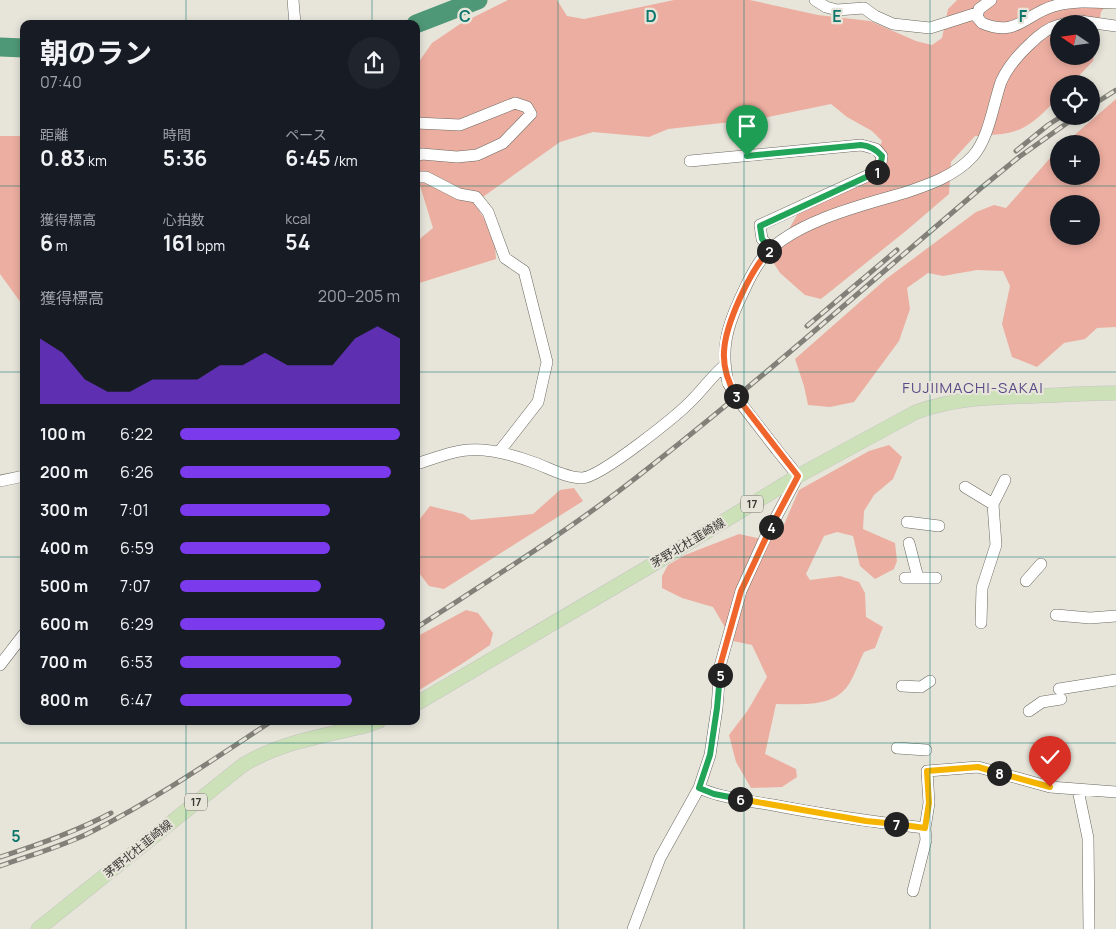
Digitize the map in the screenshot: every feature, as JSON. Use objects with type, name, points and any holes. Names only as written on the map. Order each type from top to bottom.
[{"type":"main road","name":"茅野北杜韮崎線","points":[[420,702],[652,565],[798,476],[916,412],[936,404],[956,400],[1116,393]]},
{"type":"main road","name":"茅野北杜韮崎線","points":[[38,929],[243,765],[280,746],[368,725]]},
{"type":"street","points":[[293,0],[295,20]]},
{"type":"street","points":[[815,0],[826,7],[837,10],[864,8],[875,16],[893,24],[930,28],[977,13],[979,9],[991,0]]},
{"type":"street","points":[[977,13],[977,17],[982,23],[1000,28],[1015,26],[1051,6],[1067,2],[1116,3]]},
{"type":"street","points":[[1100,24],[1116,26]]},
{"type":"street","points":[[633,929],[660,858],[699,788],[710,755],[717,708],[720,666],[741,591],[761,547],[798,476],[739,401],[728,383],[724,366],[724,351],[736,309],[754,269],[771,249],[797,231],[837,213],[924,187],[949,175],[973,156],[983,140],[1002,81],[1018,55],[1038,36],[1050,30]]},
{"type":"street","points":[[420,123],[460,125],[515,103],[527,106],[531,114],[503,143],[477,155],[457,157],[420,155]]},
{"type":"street","points":[[690,161],[861,145],[876,149],[882,156],[880,170],[760,226],[762,239],[771,249]]},
{"type":"street","points":[[420,177],[426,177],[459,194],[476,197],[488,212],[505,258],[524,271],[547,362],[538,402],[499,452]]},
{"type":"street","points":[[420,463],[468,450],[499,452],[510,454],[568,475],[582,478],[593,475],[607,467],[674,417],[694,399],[710,378],[724,366]]},
{"type":"street","points":[[0,481],[20,477]]},
{"type":"street","points":[[981,623],[982,588],[996,545],[993,504],[1005,480]]},
{"type":"street","points":[[965,487],[993,504]]},
{"type":"street","points":[[907,522],[939,526]]},
{"type":"street","points":[[909,543],[918,578]]},
{"type":"street","points":[[1026,581],[1042,564]]},
{"type":"street","points":[[905,578],[936,578]]},
{"type":"street","points":[[1056,614],[1090,618],[1116,616]]},
{"type":"street","points":[[0,665],[20,639]]},
{"type":"street","points":[[1029,711],[1042,702],[1060,694],[1116,680]]},
{"type":"street","points":[[902,686],[921,687],[930,681]]},
{"type":"street","points":[[897,748],[926,750]]},
{"type":"street","points":[[913,891],[926,840],[925,828],[929,803],[927,771],[978,767],[1050,787],[1116,792]]},
{"type":"street","points":[[699,788],[714,794],[785,807],[866,821],[925,828]]},
{"type":"street","points":[[1078,790],[1088,838],[1089,929]]},
{"type":"shaded area","points":[[508,0],[557,0],[567,16],[584,19],[674,0],[750,0],[818,15],[870,21],[916,41],[932,45],[942,38],[948,9],[957,0],[1109,0],[1101,12],[1100,18],[1100,15],[1050,15],[1050,65],[1089,65],[1080,75],[1050,75],[1050,106],[1030,123],[1014,131],[975,136],[951,162],[949,194],[821,299],[805,295],[780,273],[773,262],[804,203],[868,170],[875,160],[882,141],[872,131],[847,117],[831,104],[758,119],[668,129],[649,137],[593,132],[560,142],[480,199],[478,209],[494,234],[496,259],[420,283],[420,239],[433,228],[420,186],[420,60],[432,43],[460,24]]},
{"type":"shaded area","points":[[1116,99],[1116,327],[1097,328],[1085,339],[1064,343],[1037,367],[1012,357],[1002,324],[1010,286],[1003,271],[977,270],[943,276],[928,273],[907,288],[910,309],[899,341],[854,402],[830,407],[808,405],[795,359],[886,279],[976,212],[994,205],[1006,208],[1050,158],[1050,185],[1100,185],[1100,135],[1074,135],[1086,125],[1100,125],[1100,113]]},
{"type":"shaded area","points":[[0,136],[20,136],[20,302],[0,274]]},
{"type":"shaded area","points":[[889,445],[902,457],[893,479],[874,495],[864,511],[863,529],[895,543],[897,561],[894,569],[875,579],[860,566],[853,536],[837,532],[824,536],[806,574],[810,580],[840,576],[859,582],[865,593],[866,617],[883,627],[875,648],[864,652],[849,684],[843,692],[835,697],[816,703],[776,704],[765,754],[796,769],[797,777],[782,787],[751,788],[736,762],[729,735],[748,710],[767,677],[752,645],[733,641],[713,607],[682,598],[662,588],[662,576],[668,565],[685,555],[739,534],[775,539],[782,529],[799,490],[869,451]]},
{"type":"shaded area","points":[[574,488],[583,501],[444,589],[429,586],[420,574],[420,519],[430,506],[463,514],[471,520],[533,514],[560,490]]},
{"type":"shaded area","points":[[466,610],[478,613],[493,633],[490,645],[420,690],[420,635]]},
{"type":"waterway","points":[[420,22],[478,0]]},
{"type":"waterway","points":[[0,47],[20,48]]},
{"type":"railway","points":[[1100,100],[1116,90]]},
{"type":"railway","points":[[1016,151],[1050,124]]},
{"type":"railway","points":[[420,625],[556,536],[637,477],[768,371],[981,188],[1019,157],[1064,125]]},
{"type":"railway","points":[[807,326],[897,250]]},
{"type":"railway","points":[[0,866],[71,841],[116,819],[266,725]]},
{"type":"railway","points":[[0,857],[56,838],[111,813]]},
{"type":"district","name":"FUJIIMACHI-SAKAI","points":[[973,388]]},
{"type":"route","points":[[747,156],[861,145],[876,149],[882,156],[880,170],[760,226],[762,239],[771,249],[754,269],[729,329],[724,351],[724,366],[728,383],[739,401],[798,476],[765,538],[741,591],[720,666],[717,708],[710,755],[699,788],[714,794],[785,807],[866,821],[925,828],[929,803],[927,771],[978,767],[1050,787]]}]
